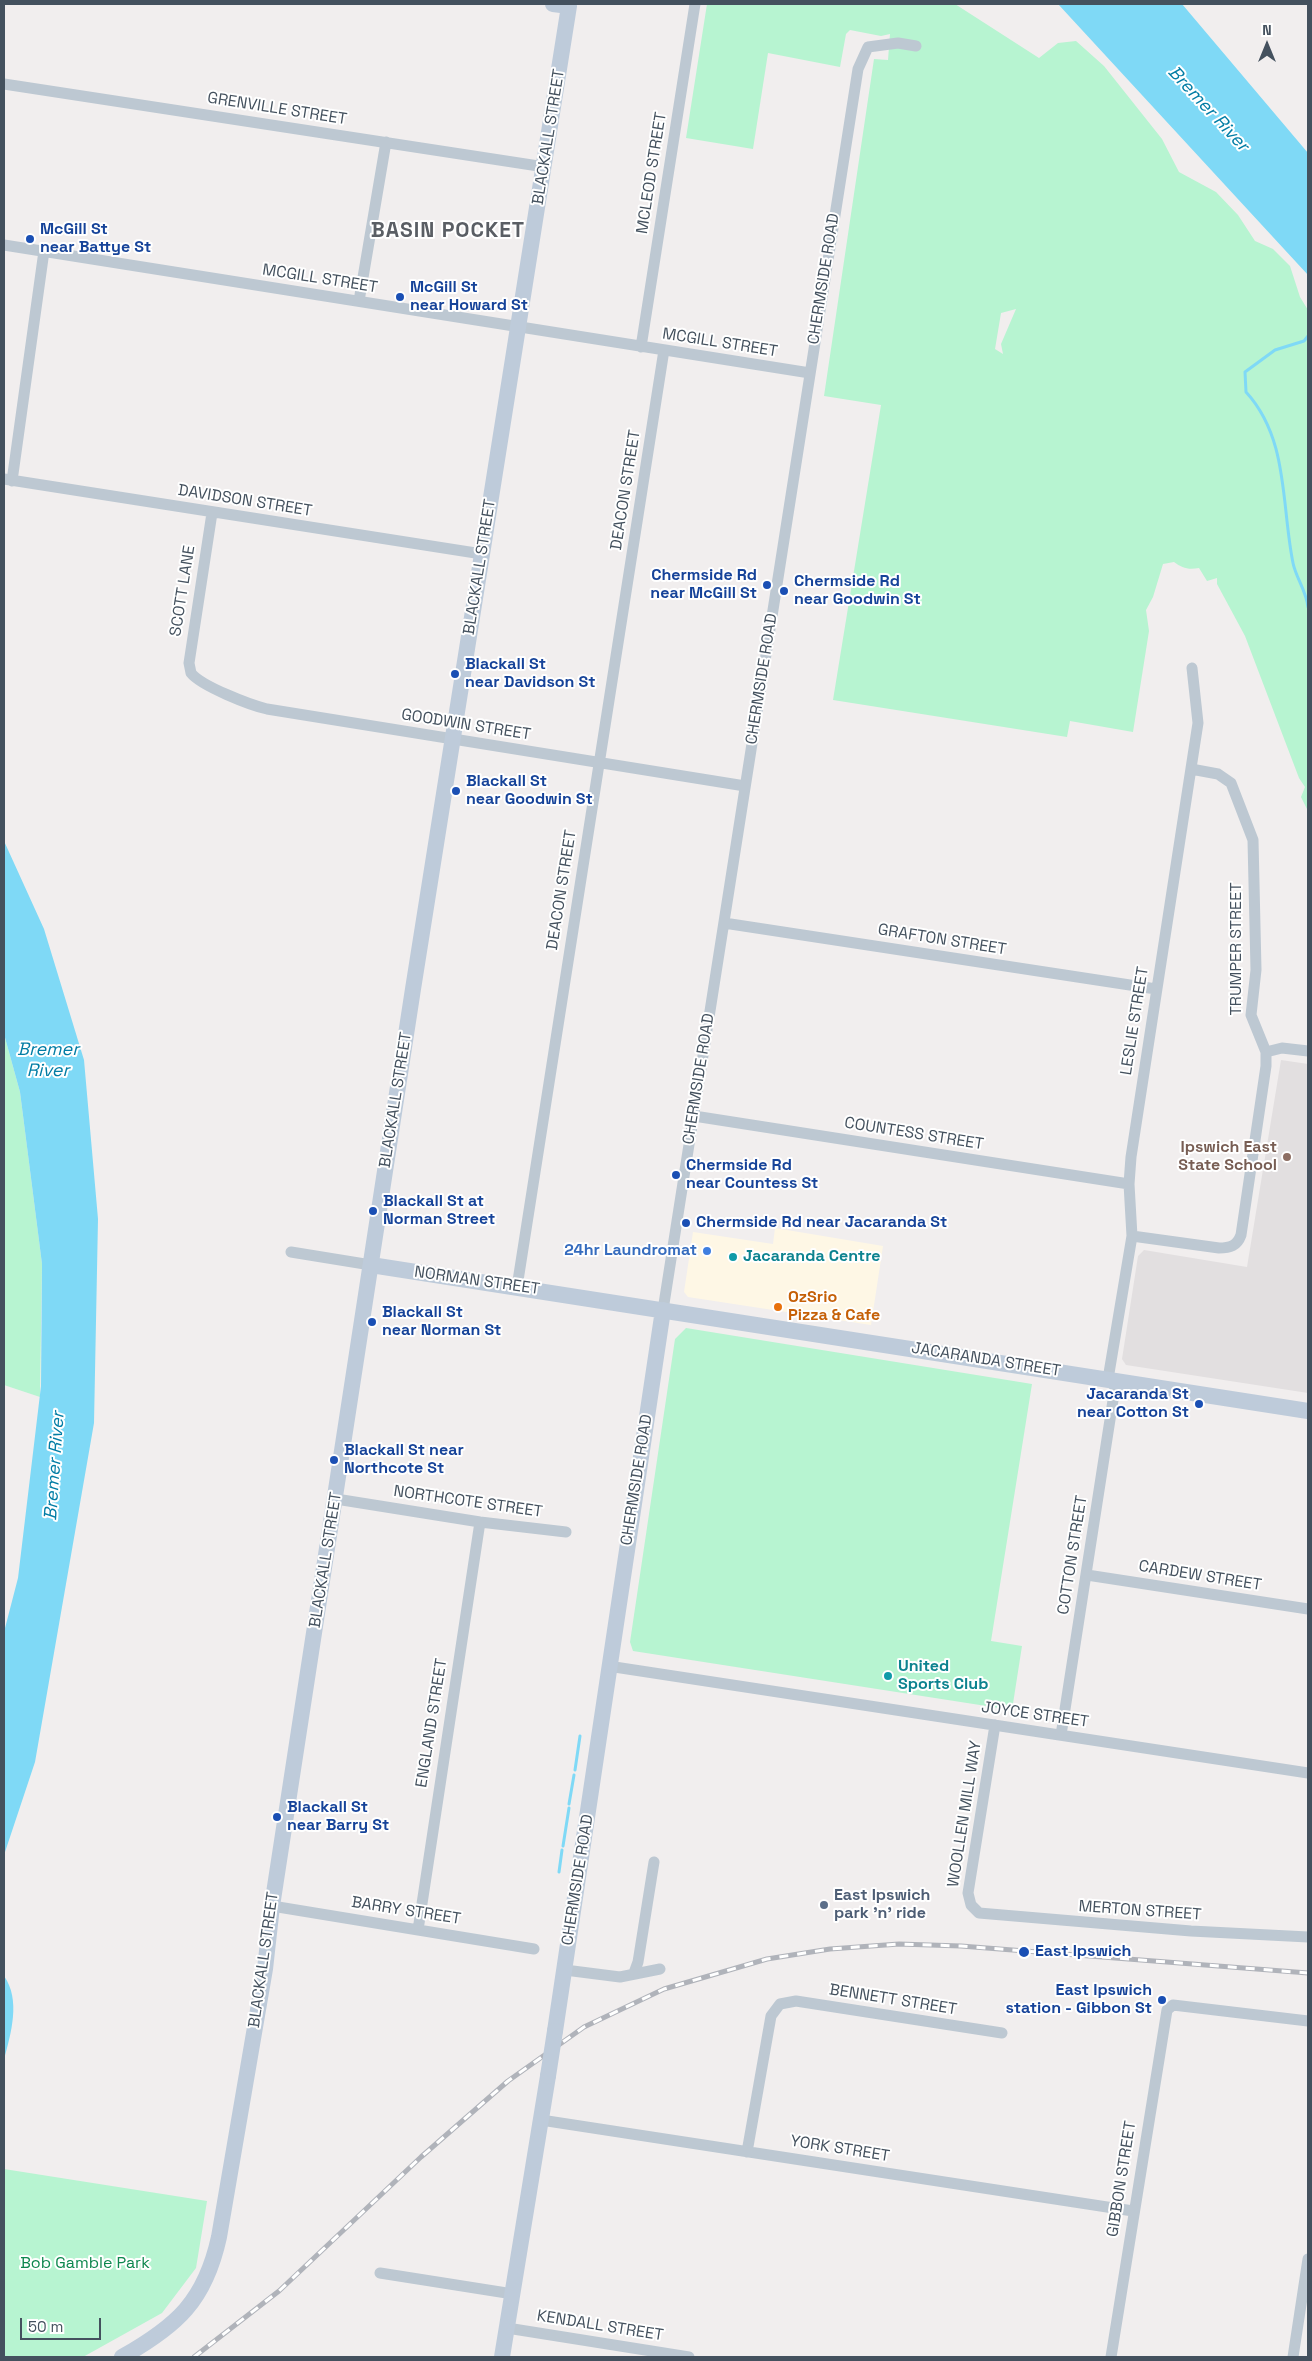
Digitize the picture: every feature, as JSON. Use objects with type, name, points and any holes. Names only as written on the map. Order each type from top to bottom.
[{"type":"street","name":"MCLEOD STREET","points":[[641,347],[695,4]]},
{"type":"street","name":"BLACKALL STREET","points":[[122,2357],[151,2340],[182,2315],[204,2284],[215,2256],[251,2051],[453,740],[544,167],[564,5]]},
{"type":"street","name":"CHERMSIDE ROAD","points":[[502,2357],[514,2294],[565,1970],[608,1666],[858,69],[868,47],[898,43],[916,46]]},
{"type":"street","name":"GRENVILLE STREET","points":[[4,84],[544,167]]},
{"type":"street","points":[[359,301],[386,142]]},
{"type":"street","name":"MCGILL STREET","points":[[4,245],[810,373]]},
{"type":"street","points":[[8,480],[44,251]]},
{"type":"street","name":"DEACON STREET","points":[[517,1287],[664,350]]},
{"type":"street","name":"DAVIDSON STREET","points":[[8,480],[482,554]]},
{"type":"street","name":"SCOTT LANE","points":[[191,673],[189,662],[212,513]]},
{"type":"street","name":"LESLIE STREET","points":[[1112,1380],[1132,1236],[1129,1184],[1130,1157],[1198,723],[1192,668]]},
{"type":"street","name":"GOODWIN STREET","points":[[191,673],[198,680],[261,708],[745,786]]},
{"type":"street","name":"TRUMPER STREET","points":[[1132,1236],[1219,1248],[1234,1245],[1241,1235],[1266,1066],[1266,1052],[1251,1015],[1256,970],[1252,834],[1232,783],[1218,774],[1191,769]]},
{"type":"street","name":"GRAFTON STREET","points":[[724,923],[1156,989]]},
{"type":"street","points":[[1266,1052],[1282,1048],[1308,1051]]},
{"type":"street","name":"COUNTESS STREET","points":[[694,1116],[1129,1184]]},
{"type":"street","name":"NORMAN STREET","points":[[291,1252],[663,1310]]},
{"type":"street","name":"JACARANDA STREET","points":[[663,1310],[1308,1411]]},
{"type":"street","name":"COTTON STREET","points":[[1061,1735],[1087,1574],[1112,1380]]},
{"type":"street","name":"NORTHCOTE STREET","points":[[336,1499],[480,1522],[566,1532]]},
{"type":"street","name":"ENGLAND STREET","points":[[418,1930],[480,1522]]},
{"type":"street","name":"CARDEW STREET","points":[[1087,1574],[1308,1609]]},
{"type":"street","name":"JOYCE STREET","points":[[608,1666],[1308,1774]]},
{"type":"street","name":"WOOLLEN MILL WAY","points":[[973,1908],[968,1893],[995,1725]]},
{"type":"street","points":[[634,1973],[638,1962],[654,1862]]},
{"type":"street","name":"BARRY STREET","points":[[272,1906],[534,1949]]},
{"type":"street","name":"MERTON STREET","points":[[973,1908],[983,1915],[1308,1937]]},
{"type":"street","points":[[565,1970],[620,1977],[660,1969]]},
{"type":"street","name":"BENNETT STREET","points":[[747,2152],[771,2016],[780,2004],[796,2001],[1002,2033]]},
{"type":"street","name":"GIBBON STREET","points":[[1111,2357],[1133,2210],[1169,2006],[1308,2021]]},
{"type":"street","name":"YORK STREET","points":[[541,2120],[1133,2210]]},
{"type":"street","points":[[1293,2357],[1308,2258]]},
{"type":"street","points":[[380,2273],[514,2294]]},
{"type":"street","name":"KENDALL STREET","points":[[507,2328],[689,2357]]},
{"type":"shaded area","name":"Ipswich East State School","points":[[1281,1060],[1308,1064],[1308,1393],[1126,1365],[1122,1359],[1138,1256],[1144,1250],[1247,1267]]},
{"type":"shaded area","points":[[775,1228],[883,1246],[871,1325],[688,1297],[684,1292],[693,1232],[773,1244]]},
{"type":"green space","points":[[707,4],[955,4],[1039,58],[1058,43],[1076,41],[1104,66],[1162,139],[1179,172],[1216,192],[1238,215],[1255,241],[1273,249],[1290,266],[1300,297],[1308,310],[1308,811],[1301,797],[1305,787],[1299,778],[1245,636],[1217,584],[1217,578],[1207,581],[1199,568],[1185,568],[1174,562],[1163,564],[1153,597],[1146,610],[1149,631],[1133,732],[1070,721],[1067,737],[833,700],[881,405],[824,396],[874,59],[888,60],[890,34],[881,36],[850,30],[846,34],[840,67],[768,53],[753,149],[686,138]],"holes":[[[1016,309],[1001,344],[1003,354],[995,349],[1001,313]]]},
{"type":"green space","points":[[4,1034],[20,1092],[42,1264],[40,1397],[4,1385]]},
{"type":"green space","points":[[686,1328],[1032,1384],[991,1641],[1022,1646],[1012,1710],[633,1651],[630,1642],[675,1339]]},
{"type":"green space","name":"Bob Gamble Park","points":[[4,2169],[207,2201],[196,2268],[162,2313],[83,2357],[4,2357]]},
{"type":"water","name":"Bremer River","points":[[1058,4],[1182,4],[1308,153],[1308,275]]},
{"type":"water","name":"Bremer River","points":[[4,841],[44,929],[84,1060],[98,1219],[94,1423],[35,1762],[4,1855],[4,1632],[18,1578],[41,1386],[42,1264],[20,1092],[4,1034]]},
{"type":"water","points":[[4,1976],[12,1995],[13,2017],[4,2060]]},
{"type":"waterway","points":[[1308,336],[1304,341],[1275,350],[1245,372],[1246,392],[1260,410],[1270,430],[1277,451],[1293,563],[1308,607]]},
{"type":"waterway","points":[[575,1770],[580,1736]]},
{"type":"waterway","points":[[569,1804],[574,1775]]},
{"type":"waterway","points":[[563,1846],[569,1808]]},
{"type":"waterway","points":[[559,1872],[562,1850]]},
{"type":"railway","points":[[194,2357],[279,2291],[421,2157],[508,2081],[584,2027],[664,1989],[767,1959],[830,1949],[899,1944],[961,1946],[1308,1973]]},
{"type":"place","name":"McGill St near Battye St","points":[[30,239]]},
{"type":"place","name":"McGill St near Howard St","points":[[400,297]]},
{"type":"place","name":"Chermside Rd near McGill St","points":[[767,585]]},
{"type":"place","name":"Chermside Rd near Goodwin St","points":[[784,591]]},
{"type":"place","name":"Blackall St near Davidson St","points":[[455,674]]},
{"type":"place","name":"Blackall St near Goodwin St","points":[[456,791]]},
{"type":"place","name":"Ipswich East State School","points":[[1287,1157]]},
{"type":"place","name":"Chermside Rd near Countess St","points":[[676,1175]]},
{"type":"place","name":"Blackall St at Norman Street","points":[[373,1211]]},
{"type":"place","name":"Chermside Rd near Jacaranda St","points":[[686,1223]]},
{"type":"place","name":"24hr Laundromat","points":[[707,1251]]},
{"type":"place","name":"Jacaranda Centre","points":[[733,1257]]},
{"type":"place","name":"OzSrio Pizza & Cafe","points":[[778,1307]]},
{"type":"place","name":"Blackall St near Norman St","points":[[372,1322]]},
{"type":"place","name":"Jacaranda St near Cotton St","points":[[1199,1404]]},
{"type":"place","name":"Blackall St near Northcote St","points":[[334,1460]]},
{"type":"place","name":"United Sports Club","points":[[888,1676]]},
{"type":"place","name":"Blackall St near Barry St","points":[[277,1817]]},
{"type":"place","name":"East Ipswich park 'n' ride","points":[[824,1905]]},
{"type":"place","name":"East Ipswich","points":[[1024,1952]]},
{"type":"place","name":"East Ipswich station - Gibbon St","points":[[1162,2000]]},
{"type":"district","name":"BASIN POCKET","points":[[448,231]]}]
